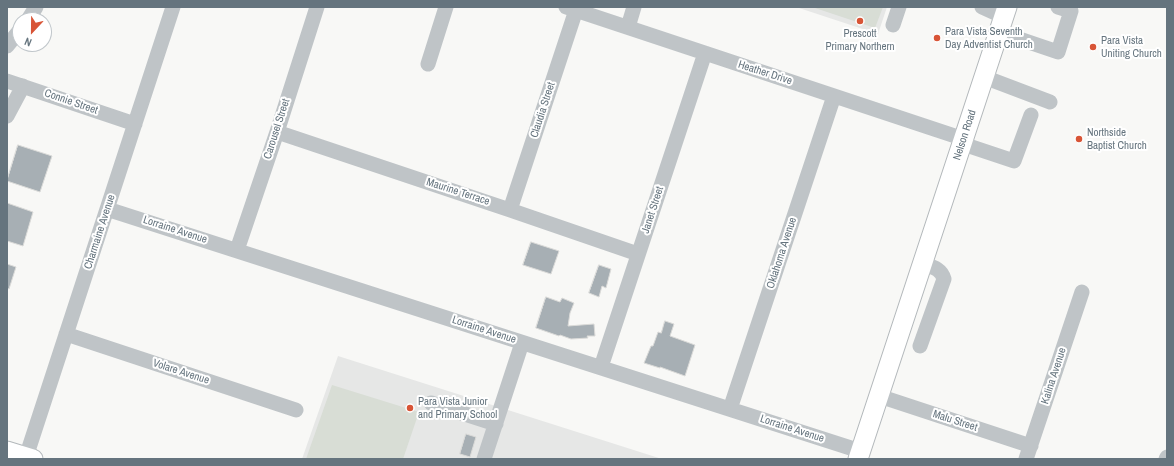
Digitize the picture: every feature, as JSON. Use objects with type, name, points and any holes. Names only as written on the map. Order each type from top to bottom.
[{"type":"main road","name":"Nelson Road","points":[[859,455],[1003,19]]},
{"type":"main road","points":[[7,450],[28,458]]},
{"type":"street","name":"Charmaine Avenue","points":[[28,458],[66,334],[173,7]]},
{"type":"street","name":"Carousel Street","points":[[236,250],[277,132],[317,7]]},
{"type":"street","points":[[428,64],[446,7]]},
{"type":"street","points":[[628,27],[634,7]]},
{"type":"street","points":[[893,25],[899,7]]},
{"type":"street","points":[[982,7],[1058,52],[1071,11],[1058,7]]},
{"type":"street","name":"Heather Drive","points":[[571,9],[834,96],[1014,161],[1031,115]]},
{"type":"street","name":"Claudia Street","points":[[510,210],[571,9]]},
{"type":"street","name":"Janet Street","points":[[602,367],[705,53]]},
{"type":"street","points":[[984,77],[1050,102]]},
{"type":"street","name":"Connie Street","points":[[7,81],[135,124]]},
{"type":"street","points":[[7,116],[23,86]]},
{"type":"street","name":"Oklahoma Avenue","points":[[730,409],[834,96]]},
{"type":"street","name":"Maurine Terrace","points":[[277,132],[638,254]]},
{"type":"street","name":"Lorraine Avenue","points":[[107,209],[522,343],[602,367],[730,409],[859,455]]},
{"type":"street","points":[[920,346],[944,279],[940,270],[923,264]]},
{"type":"street","name":"Kalina Avenue","points":[[1029,452],[1082,292]]},
{"type":"street","name":"Volare Avenue","points":[[66,334],[296,410]]},
{"type":"street","points":[[484,459],[522,343]]},
{"type":"street","name":"Malu Street","points":[[879,396],[1029,452]]},
{"type":"street","points":[[431,403],[496,424]]},
{"type":"shaded area","name":"Prescott Primary Northern","points":[[796,7],[887,7],[878,34]]},
{"type":"shaded area","name":"Prescott Primary Northern","points":[[812,7],[883,7],[875,28]]},
{"type":"shaded area","name":"Para Vista Junior and Primary School","points":[[338,356],[662,459],[302,459]]},
{"type":"shaded area","points":[[332,385],[419,412],[403,459],[306,459]]},
{"type":"building","points":[[18,145],[52,156],[40,192],[7,181]]},
{"type":"building","points":[[7,203],[33,212],[23,246],[7,241]]},
{"type":"building","points":[[531,242],[559,251],[551,274],[523,265]]},
{"type":"building","points":[[7,264],[16,267],[9,289],[7,288]]},
{"type":"building","points":[[599,265],[611,269],[606,288],[602,286],[599,297],[589,293]]},
{"type":"building","points":[[546,297],[560,302],[562,298],[574,303],[570,313],[568,326],[594,324],[595,336],[571,339],[536,328]]},
{"type":"building","points":[[665,321],[674,324],[670,336],[695,345],[685,376],[644,363],[651,346],[653,346],[658,332],[661,333]]},
{"type":"building","points":[[466,434],[476,437],[470,457],[460,454]]},
{"type":"place","name":"Prescott Primary Northern","points":[[860,21]]},
{"type":"place","name":"Para Vista Seventh Day Adventist Church","points":[[937,38]]},
{"type":"place","name":"Para Vista Uniting Church","points":[[1093,47]]},
{"type":"place","name":"Northside Baptist Church","points":[[1079,139]]},
{"type":"place","name":"Para Vista Junior and Primary School","points":[[410,408]]}]
